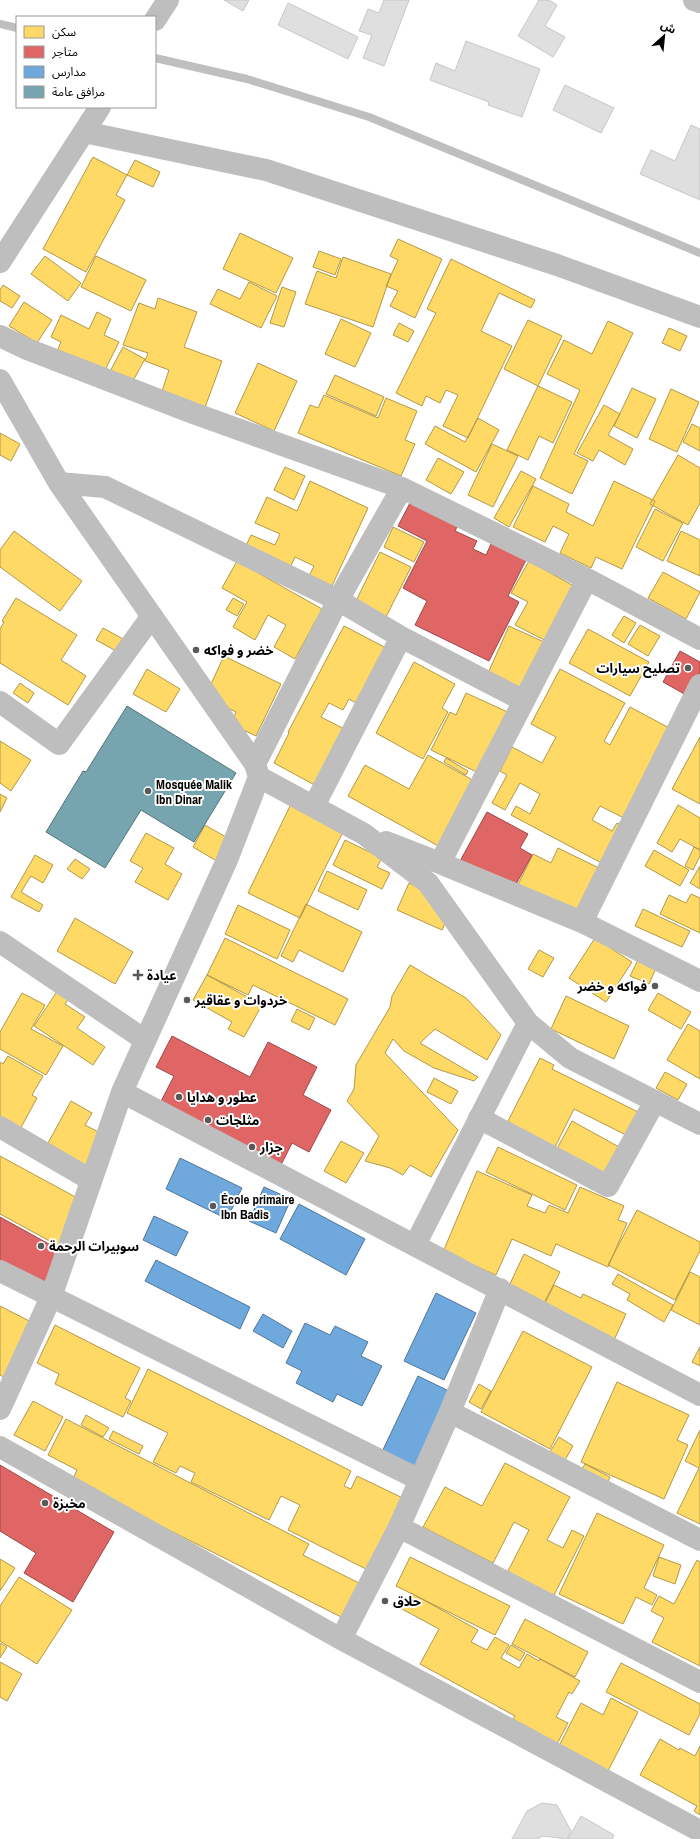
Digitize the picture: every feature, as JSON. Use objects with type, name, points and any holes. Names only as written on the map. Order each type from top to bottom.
[{"type":"street","points":[[156,18],[168,0]]},
{"type":"street","points":[[694,0],[700,2]]},
{"type":"street","points":[[0,262],[99,108]]},
{"type":"street","points":[[84,132],[266,170],[557,265],[700,317]]},
{"type":"street","points":[[0,336],[27,349],[193,413],[402,488],[587,579],[700,639]]},
{"type":"street","points":[[0,380],[59,482],[257,770],[314,806],[364,834],[428,883],[528,1023],[570,1058],[700,1124]]},
{"type":"street","points":[[59,482],[105,487],[338,600],[400,637],[524,701]]},
{"type":"street","points":[[0,1409],[51,1297],[122,1092],[227,860],[257,770],[338,600],[402,488]]},
{"type":"street","points":[[440,863],[587,579]]},
{"type":"street","points":[[0,702],[59,744],[152,616]]},
{"type":"street","points":[[314,806],[400,637]]},
{"type":"street","points":[[582,922],[700,685]]},
{"type":"street","points":[[364,834],[440,863],[582,922],[700,981]]},
{"type":"street","points":[[0,942],[146,1040]]},
{"type":"street","points":[[415,1245],[528,1023]]},
{"type":"street","points":[[122,1092],[700,1395]]},
{"type":"street","points":[[479,1118],[608,1186],[655,1101]]},
{"type":"street","points":[[0,1127],[91,1180]]},
{"type":"street","points":[[0,1271],[420,1480]]},
{"type":"street","points":[[341,1639],[399,1527],[450,1412],[500,1289]]},
{"type":"street","points":[[450,1412],[700,1540]]},
{"type":"street","points":[[0,1447],[341,1639],[700,1831]]},
{"type":"street","points":[[399,1527],[700,1682]]},
{"type":"building: سكن","points":[[93,157],[127,175],[116,195],[125,200],[86,272],[43,249]]},
{"type":"building: سكن","points":[[135,160],[160,172],[153,187],[127,175]]},
{"type":"building: سكن","points":[[240,233],[293,258],[276,293],[223,269]]},
{"type":"building: سكن","points":[[398,239],[442,259],[415,318],[390,306],[398,291],[386,286],[398,260],[390,256]]},
{"type":"building: سكن","points":[[319,251],[341,259],[335,275],[313,267]]},
{"type":"building: سكن","points":[[45,256],[81,283],[68,301],[31,274]]},
{"type":"building: سكن","points":[[96,256],[146,280],[131,311],[81,287]]},
{"type":"building: سكن","points":[[343,257],[391,274],[373,327],[305,304],[317,271],[336,278]]},
{"type":"building: سكن","points":[[451,259],[535,300],[531,308],[499,293],[481,331],[512,346],[468,438],[443,426],[458,395],[446,390],[440,403],[426,396],[422,406],[396,393],[436,313],[427,309]]},
{"type":"building: سكن","points":[[249,282],[277,296],[261,328],[210,304],[218,289],[240,299]]},
{"type":"building: سكن","points":[[3,285],[20,296],[12,308],[0,301],[0,290]]},
{"type":"building: سكن","points":[[282,287],[296,292],[284,327],[270,323]]},
{"type":"building: سكن","points":[[158,298],[197,312],[184,347],[222,361],[204,410],[161,394],[169,370],[145,361],[148,353],[123,345],[139,303],[155,309]]},
{"type":"building: سكن","points":[[24,302],[52,320],[37,343],[9,326]]},
{"type":"building: سكن","points":[[97,312],[111,319],[104,335],[119,342],[101,378],[55,356],[61,342],[51,337],[61,315],[89,329]]},
{"type":"building: سكن","points":[[341,319],[371,333],[355,367],[325,354]]},
{"type":"building: سكن","points":[[528,320],[562,336],[538,386],[504,369]]},
{"type":"building: سكن","points":[[608,321],[633,333],[574,454],[588,461],[572,494],[540,478],[580,390],[547,374],[564,340],[592,354]]},
{"type":"building: سكن","points":[[399,323],[414,331],[408,342],[393,335]]},
{"type":"building: سكن","points":[[669,328],[687,336],[680,351],[662,343]]},
{"type":"building: سكن","points":[[123,347],[145,359],[129,388],[107,377]]},
{"type":"building: سكن","points":[[258,363],[297,381],[274,431],[235,413]]},
{"type":"building: سكن","points":[[335,375],[384,397],[376,416],[326,394]]},
{"type":"building: سكن","points":[[538,386],[572,402],[553,443],[539,436],[528,460],[507,450]]},
{"type":"building: سكن","points":[[632,388],[656,399],[637,438],[614,426]]},
{"type":"building: سكن","points":[[671,389],[699,402],[677,452],[649,439]]},
{"type":"building: سكن","points":[[324,395],[378,418],[386,398],[417,411],[405,440],[415,444],[401,476],[298,433],[310,405],[318,408]]},
{"type":"building: سكن","points":[[604,405],[620,414],[608,435],[633,449],[625,465],[599,450],[593,461],[577,453]]},
{"type":"building: سكن","points":[[478,418],[499,430],[476,472],[425,444],[435,426],[465,442]]},
{"type":"building: سكن","points":[[692,424],[700,428],[700,451],[683,442]]},
{"type":"building: سكن","points":[[0,433],[20,444],[11,461],[0,455]]},
{"type":"building: سكن","points":[[492,444],[518,456],[493,507],[468,495]]},
{"type":"building: سكن","points":[[678,455],[700,468],[700,503],[688,525],[650,504]]},
{"type":"building: سكن","points":[[438,458],[464,472],[451,494],[426,480]]},
{"type":"building: سكن","points":[[285,467],[305,476],[294,500],[274,490]]},
{"type":"building: سكن","points":[[521,471],[536,479],[509,527],[494,518]]},
{"type":"building: سكن","points":[[310,481],[368,508],[331,588],[308,578],[314,566],[295,557],[289,570],[244,550],[251,535],[275,545],[280,534],[255,523],[267,497],[297,511]]},
{"type":"building: سكن","points":[[614,481],[655,501],[622,569],[596,557],[591,568],[560,553],[569,534],[553,526],[545,542],[513,527],[533,486],[569,504],[566,512],[593,526]]},
{"type":"building: سكن","points":[[655,509],[683,523],[663,561],[636,547]]},
{"type":"building: سكن","points":[[393,527],[424,542],[414,562],[384,547]]},
{"type":"building: سكن","points":[[14,531],[82,581],[60,611],[0,567],[0,550]]},
{"type":"building: سكن","points":[[681,531],[700,540],[700,576],[667,561]]},
{"type":"building: سكن","points":[[380,552],[411,567],[383,623],[353,607]]},
{"type":"building: سكن","points":[[237,561],[322,609],[295,659],[274,647],[286,625],[268,615],[255,640],[233,627],[247,602],[222,588]]},
{"type":"building: سكن","points":[[529,561],[579,589],[550,643],[515,625],[528,602],[511,593]]},
{"type":"building: سكن","points":[[663,572],[700,592],[686,619],[648,598]]},
{"type":"building: سكن","points":[[16,598],[77,635],[61,660],[86,676],[68,705],[0,663],[0,629],[4,622],[2,621]]},
{"type":"building: سكن","points":[[233,598],[244,604],[237,616],[226,610]]},
{"type":"building: سكن","points":[[624,616],[636,623],[624,643],[612,635]]},
{"type":"building: سكن","points":[[640,625],[660,636],[648,656],[628,644]]},
{"type":"building: سكن","points":[[344,626],[394,652],[365,708],[349,699],[343,710],[329,703],[321,717],[350,732],[320,788],[274,763],[289,733],[288,732]]},
{"type":"building: سكن","points":[[509,626],[544,642],[520,696],[485,680]]},
{"type":"building: سكن","points":[[103,628],[125,640],[118,652],[96,640]]},
{"type":"building: سكن","points":[[588,629],[649,662],[630,696],[569,663]]},
{"type":"building: سكن","points":[[224,656],[281,684],[256,736],[231,724],[236,712],[205,697]]},
{"type":"building: سكن","points":[[414,662],[455,684],[442,708],[448,712],[423,759],[376,733]]},
{"type":"building: سكن","points":[[147,669],[180,689],[166,712],[133,694]]},
{"type":"building: سكن","points":[[560,669],[625,703],[604,741],[610,745],[630,707],[675,731],[628,820],[600,806],[592,820],[612,831],[617,823],[629,829],[609,867],[511,815],[516,806],[530,814],[540,794],[520,783],[505,810],[492,803],[507,775],[500,771],[512,747],[542,763],[556,737],[531,724]]},
{"type":"building: سكن","points":[[20,683],[34,693],[28,703],[13,693]]},
{"type":"building: سكن","points":[[466,693],[512,714],[483,775],[431,750],[450,712],[456,715]]},
{"type":"building: سكن","points":[[700,737],[700,804],[672,789]]},
{"type":"building: سكن","points":[[0,741],[31,760],[11,791],[0,783]]},
{"type":"building: سكن","points":[[428,755],[478,783],[442,848],[348,796],[365,765],[409,789]]},
{"type":"building: سكن","points":[[446,758],[468,771],[466,775],[444,762]]},
{"type":"building: سكن","points":[[0,794],[7,798],[0,812]]},
{"type":"building: سكن","points":[[291,804],[344,830],[300,918],[248,893]]},
{"type":"building: سكن","points":[[678,805],[700,818],[700,850],[680,839],[672,852],[657,843]]},
{"type":"building: سكن","points":[[205,825],[238,844],[225,866],[193,847]]},
{"type":"building: سكن","points":[[146,833],[174,848],[165,864],[182,874],[168,900],[135,882],[143,868],[130,861]]},
{"type":"building: سكن","points":[[345,840],[382,858],[377,867],[390,873],[382,889],[333,865]]},
{"type":"building: سكن","points":[[694,847],[700,850],[700,856],[693,870],[685,866]]},
{"type":"building: سكن","points":[[558,848],[601,869],[573,925],[513,895],[533,854],[551,863]]},
{"type":"building: سكن","points":[[654,850],[689,870],[680,886],[645,866]]},
{"type":"building: سكن","points":[[35,855],[53,865],[43,883],[31,876],[21,892],[43,905],[39,912],[11,897]]},
{"type":"building: سكن","points":[[75,859],[90,869],[82,879],[67,869]]},
{"type":"building: سكن","points":[[700,866],[700,889],[690,883]]},
{"type":"building: سكن","points":[[327,871],[367,890],[358,910],[318,891]]},
{"type":"building: سكن","points":[[409,883],[454,903],[442,930],[397,910]]},
{"type":"building: سكن","points":[[691,894],[700,898],[700,933],[660,914],[669,895],[686,903]]},
{"type":"building: سكن","points":[[306,904],[362,932],[343,972],[299,950],[293,962],[281,956]]},
{"type":"building: سكن","points":[[238,905],[290,930],[277,959],[225,934]]},
{"type":"building: سكن","points":[[643,909],[690,931],[682,947],[635,926]]},
{"type":"building: سكن","points":[[75,918],[133,952],[115,984],[57,951]]},
{"type":"building: سكن","points":[[225,938],[348,999],[335,1025],[253,985],[248,995],[207,975]]},
{"type":"building: سكن","points":[[595,938],[632,962],[606,1002],[569,978]]},
{"type":"building: سكن","points":[[539,950],[554,958],[543,977],[528,969]]},
{"type":"building: سكن","points":[[639,958],[657,966],[649,984],[630,976]]},
{"type":"building: سكن","points":[[410,965],[466,998],[501,1035],[487,1060],[435,1029],[420,1043],[478,1077],[474,1081],[434,1068],[404,1051],[393,1039],[385,1053],[458,1130],[431,1177],[410,1165],[403,1175],[390,1168],[365,1161],[379,1136],[347,1101],[354,1089],[356,1065],[390,1007],[392,996]]},
{"type":"building: سكن","points":[[207,975],[262,1005],[244,1037],[228,1029],[232,1022],[193,1000]]},
{"type":"building: سكن","points":[[58,990],[69,998],[65,1004],[85,1017],[77,1028],[105,1047],[93,1065],[34,1026]]},
{"type":"building: سكن","points":[[22,993],[45,1005],[31,1029],[63,1046],[46,1075],[0,1049],[0,1032]]},
{"type":"building: سكن","points":[[658,993],[691,1012],[681,1029],[648,1010]]},
{"type":"building: سكن","points":[[566,996],[629,1026],[614,1059],[551,1029]]},
{"type":"building: سكن","points":[[297,1009],[315,1018],[309,1030],[291,1021]]},
{"type":"building: سكن","points":[[688,1024],[700,1031],[700,1079],[667,1060]]},
{"type":"building: سكن","points":[[8,1056],[43,1076],[32,1095],[37,1098],[18,1133],[0,1123],[0,1062],[3,1064]]},
{"type":"building: سكن","points":[[540,1058],[554,1065],[552,1069],[648,1117],[636,1140],[574,1109],[555,1147],[507,1123]]},
{"type":"building: سكن","points":[[665,1072],[687,1084],[678,1100],[656,1088]]},
{"type":"building: سكن","points":[[434,1078],[458,1091],[451,1104],[427,1092]]},
{"type":"building: سكن","points":[[71,1101],[92,1113],[85,1125],[112,1139],[90,1178],[43,1152]]},
{"type":"building: سكن","points":[[572,1121],[630,1153],[612,1186],[554,1154]]},
{"type":"building: سكن","points":[[341,1141],[364,1153],[346,1183],[324,1171]]},
{"type":"building: سكن","points":[[498,1147],[577,1185],[565,1210],[486,1172]]},
{"type":"building: سكن","points":[[0,1156],[92,1206],[68,1251],[0,1214]]},
{"type":"building: سكن","points":[[477,1171],[532,1195],[527,1206],[545,1213],[549,1205],[568,1213],[580,1187],[624,1206],[618,1220],[627,1223],[608,1267],[556,1244],[551,1256],[512,1239],[496,1275],[443,1252]]},
{"type":"building: سكن","points":[[637,1210],[700,1242],[700,1251],[675,1300],[608,1265]]},
{"type":"building: سكن","points":[[524,1254],[560,1272],[543,1305],[508,1288]]},
{"type":"building: سكن","points":[[690,1272],[700,1277],[700,1325],[671,1310]]},
{"type":"building: سكن","points":[[618,1274],[673,1305],[664,1322],[627,1300],[630,1294],[612,1284]]},
{"type":"building: سكن","points":[[554,1285],[581,1298],[583,1294],[626,1314],[614,1340],[543,1307]]},
{"type":"building: سكن","points":[[0,1306],[39,1326],[10,1381],[0,1375]]},
{"type":"building: سكن","points":[[55,1325],[140,1368],[125,1398],[131,1401],[123,1417],[55,1384],[59,1374],[37,1363]]},
{"type":"building: سكن","points":[[523,1331],[592,1367],[550,1449],[481,1412]]},
{"type":"building: سكن","points":[[700,1347],[700,1366],[692,1362]]},
{"type":"building: سكن","points":[[148,1369],[351,1471],[344,1486],[351,1489],[357,1476],[411,1502],[368,1570],[288,1530],[300,1505],[281,1496],[269,1520],[191,1482],[195,1473],[180,1466],[176,1473],[153,1462],[168,1433],[127,1413]]},
{"type":"building: سكن","points":[[617,1382],[689,1415],[677,1440],[688,1445],[664,1499],[581,1462]]},
{"type":"building: سكن","points":[[479,1384],[491,1391],[481,1409],[469,1402]]},
{"type":"building: سكن","points":[[33,1401],[63,1417],[45,1451],[14,1435]]},
{"type":"building: سكن","points":[[86,1415],[109,1428],[103,1437],[81,1425]]},
{"type":"building: سكن","points":[[66,1419],[309,1544],[303,1555],[367,1587],[349,1621],[72,1481],[77,1470],[48,1455]]},
{"type":"building: سكن","points":[[700,1430],[700,1524],[677,1513],[699,1468],[685,1461]]},
{"type":"building: سكن","points":[[113,1431],[143,1446],[139,1454],[109,1439]]},
{"type":"building: سكن","points":[[559,1437],[573,1446],[565,1460],[550,1452]]},
{"type":"building: سكن","points":[[505,1463],[570,1497],[547,1540],[563,1548],[572,1530],[584,1536],[553,1597],[507,1573],[529,1530],[514,1522],[493,1563],[423,1527],[445,1487],[482,1506]]},
{"type":"building: سكن","points":[[585,1464],[610,1477],[602,1493],[577,1479]]},
{"type":"building: سكن","points":[[597,1513],[664,1545],[644,1588],[657,1595],[652,1605],[636,1597],[623,1624],[559,1594]]},
{"type":"building: سكن","points":[[410,1557],[510,1606],[495,1635],[396,1586]]},
{"type":"building: سكن","points":[[659,1557],[681,1565],[675,1584],[653,1576]]},
{"type":"building: سكن","points":[[0,1559],[15,1568],[0,1591]]},
{"type":"building: سكن","points":[[697,1560],[700,1562],[700,1666],[652,1642],[664,1618],[651,1611],[659,1596],[674,1604]]},
{"type":"building: سكن","points":[[19,1577],[72,1610],[37,1664],[0,1641],[0,1606]]},
{"type":"building: سكن","points":[[411,1593],[478,1630],[471,1642],[487,1650],[495,1637],[509,1645],[501,1658],[519,1668],[527,1654],[539,1661],[540,1659],[580,1681],[572,1694],[569,1692],[556,1717],[568,1723],[557,1744],[513,1719],[515,1716],[420,1664],[439,1629],[402,1609]]},
{"type":"building: سكن","points":[[525,1619],[588,1652],[575,1677],[512,1644]]},
{"type":"building: سكن","points":[[0,1643],[7,1647],[0,1658]]},
{"type":"building: سكن","points":[[511,1645],[525,1653],[520,1661],[506,1653]]},
{"type":"building: سكن","points":[[0,1662],[22,1674],[7,1701],[0,1697]]},
{"type":"building: سكن","points":[[621,1663],[700,1704],[700,1714],[689,1735],[606,1692]]},
{"type":"building: سكن","points":[[611,1698],[638,1712],[607,1773],[558,1748],[581,1703],[603,1715]]},
{"type":"building: سكن","points":[[660,1739],[679,1750],[680,1748],[695,1756],[700,1746],[700,1815],[694,1811],[697,1806],[640,1775]]},
{"type":"building: متاجر","points":[[411,501],[458,525],[455,531],[477,541],[473,549],[486,555],[492,542],[526,560],[508,596],[519,602],[489,661],[415,625],[427,601],[403,588],[427,541],[398,526]]},
{"type":"building: متاجر","points":[[680,651],[700,662],[700,673],[688,696],[663,682]]},
{"type":"building: متاجر","points":[[487,812],[528,834],[520,848],[532,855],[513,890],[460,861]]},
{"type":"building: متاجر","points":[[172,1036],[250,1077],[268,1042],[317,1067],[303,1095],[331,1110],[309,1152],[292,1143],[281,1165],[155,1113],[174,1076],[156,1067]]},
{"type":"building: متاجر","points":[[0,1217],[67,1254],[44,1296],[0,1272]]},
{"type":"building: متاجر","points":[[0,1465],[114,1532],[73,1602],[24,1573],[36,1553],[0,1531]]},
{"type":"building: مدارس","points":[[180,1158],[242,1188],[227,1219],[166,1189]]},
{"type":"building: مدارس","points":[[264,1187],[291,1199],[276,1233],[249,1221]]},
{"type":"building: مدارس","points":[[299,1204],[365,1239],[346,1275],[280,1239]]},
{"type":"building: مدارس","points":[[154,1216],[188,1232],[176,1256],[143,1240]]},
{"type":"building: مدارس","points":[[156,1260],[250,1307],[240,1329],[145,1281]]},
{"type":"building: مدارس","points":[[436,1293],[476,1313],[444,1380],[404,1361]]},
{"type":"building: مدارس","points":[[263,1314],[292,1331],[283,1348],[253,1331]]},
{"type":"building: مدارس","points":[[305,1323],[330,1335],[335,1326],[368,1342],[361,1356],[382,1366],[362,1406],[337,1394],[333,1402],[296,1383],[302,1371],[286,1363]]},
{"type":"building: مدارس","points":[[418,1376],[455,1394],[417,1471],[381,1454]]},
{"type":"building: مرافق عامة","name":"Mosquée Malik Ibn Dinar","points":[[127,706],[236,773],[194,842],[141,810],[105,868],[46,832],[83,771],[86,772]]},
{"type":"building: أخرى","points":[[224,0],[249,0],[243,11]]},
{"type":"building: أخرى","points":[[384,0],[409,0],[384,66],[363,58],[372,35],[359,31],[368,9],[379,13]]},
{"type":"building: أخرى","points":[[539,0],[549,0],[557,5],[545,26],[565,37],[553,57],[518,36]]},
{"type":"building: أخرى","points":[[288,3],[358,37],[348,59],[278,25]]},
{"type":"building: أخرى","points":[[466,41],[540,69],[522,117],[488,105],[489,102],[430,80],[436,63],[455,71]]},
{"type":"building: أخرى","points":[[565,85],[614,108],[601,133],[553,110]]},
{"type":"building: أخرى","points":[[691,125],[700,129],[700,200],[640,174],[651,150],[675,161]]},
{"type":"building: أخرى","points":[[542,1803],[557,1805],[571,1831],[567,1839],[543,1836],[537,1839],[512,1839],[527,1811]]},
{"type":"building: أخرى","points":[[581,1816],[614,1835],[612,1839],[568,1839]]},
{"type":"waterway","points":[[0,24],[16,28]]},
{"type":"waterway","points":[[156,58],[247,79],[369,117],[700,253]]},
{"type":"place","name":"خضر و فواكه","points":[[196,650]]},
{"type":"place","name":"تصليح سيارات","points":[[688,668]]},
{"type":"place","name":"Mosquée Malik Ibn Dinar","points":[[148,791]]},
{"type":"place","name":"عيادة","points":[[138,975]]},
{"type":"place","name":"فواكه و خضر","points":[[655,986]]},
{"type":"place","name":"خردوات و عقاقير","points":[[187,1000]]},
{"type":"place","name":"عطور و هدايا","points":[[179,1097]]},
{"type":"place","name":"مثلجات","points":[[208,1120]]},
{"type":"place","name":"جزار","points":[[252,1147]]},
{"type":"place","name":"École primaire Ibn Badis","points":[[213,1206]]},
{"type":"place","name":"سوبيرات الرحمة","points":[[41,1246]]},
{"type":"place","name":"مخبزة","points":[[45,1503]]},
{"type":"place","name":"حلاق","points":[[385,1601]]}]
